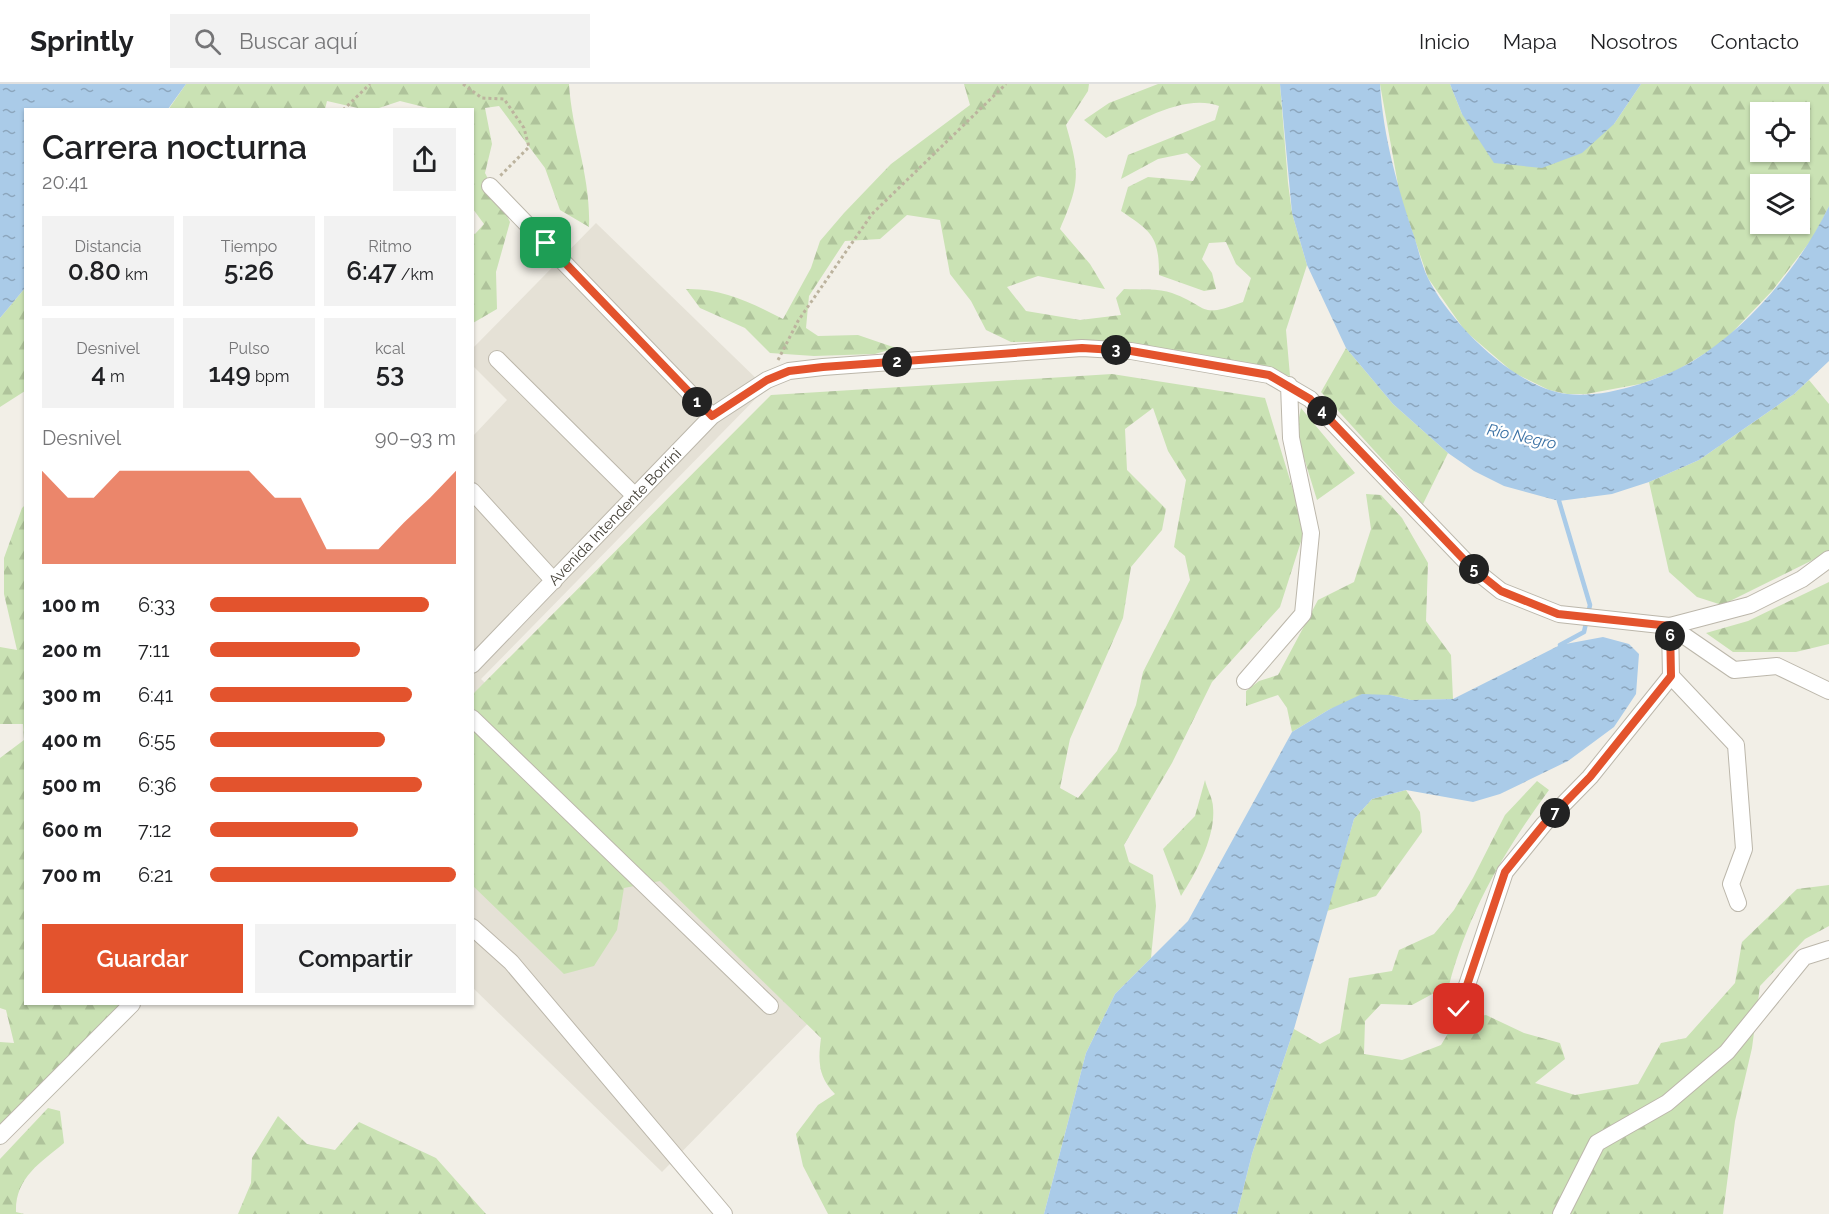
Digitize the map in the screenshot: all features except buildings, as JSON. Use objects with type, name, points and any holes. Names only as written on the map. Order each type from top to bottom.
[{"type":"street","points":[[490,186],[712,416]]},
{"type":"street","name":"Avenida Intendente Borrini","points":[[474,663],[712,416],[767,380],[789,371],[1082,348],[1142,353],[1269,375],[1310,399],[1471,567],[1501,591],[1558,614],[1605,621],[1670,626]]},
{"type":"street","points":[[497,359],[635,496]]},
{"type":"street","points":[[1245,681],[1303,614],[1311,533],[1291,438],[1288,385]]},
{"type":"street","points":[[474,493],[554,581]]},
{"type":"street","points":[[1670,626],[1750,606],[1802,579],[1829,559]]},
{"type":"street","points":[[1459,1009],[1505,872],[1544,824],[1590,777],[1671,676],[1670,626]]},
{"type":"street","points":[[1670,626],[1734,670],[1777,666],[1829,691]]},
{"type":"street","points":[[1671,676],[1736,745],[1744,849],[1731,884],[1738,903]]},
{"type":"street","points":[[474,720],[770,1006]]},
{"type":"street","points":[[474,929],[512,962],[724,1214]]},
{"type":"street","points":[[1561,1214],[1597,1143],[1667,1103],[1727,1052],[1804,957],[1829,949]]},
{"type":"street","points":[[0,1136],[131,1005]]},
{"type":"path","points":[[345,108],[370,84]]},
{"type":"path","points":[[463,84],[482,98],[504,99],[524,128],[529,147],[490,186]]},
{"type":"path","points":[[767,380],[798,321],[872,214],[1006,84]]},
{"type":"shaded area","points":[[596,223],[766,388],[481,679],[821,1010],[662,1172],[474,989],[474,435],[507,400],[474,367],[474,347]]},
{"type":"green space","points":[[186,84],[569,84],[587,190],[589,227],[560,210],[545,168],[499,106],[485,108],[492,144],[485,173],[510,222],[496,272],[497,309],[474,322],[474,234],[484,224],[474,210],[474,108],[428,108],[400,101],[379,108],[358,108],[327,101],[325,108],[169,108]]},
{"type":"green space","points":[[964,84],[1089,84],[1088,91],[1066,125],[1074,155],[1076,178],[1071,200],[1060,229],[1090,264],[1105,289],[1038,276],[1007,287],[1026,311],[1080,320],[1121,315],[1116,298],[1124,289],[1167,291],[1205,309],[1218,310],[1243,302],[1251,278],[1236,264],[1226,242],[1209,243],[1202,259],[1212,273],[1216,289],[1204,291],[1159,275],[1159,262],[1152,236],[1140,224],[1121,211],[1128,187],[1148,177],[1193,181],[1201,166],[1187,153],[1158,159],[1121,179],[1128,155],[1215,120],[1219,106],[1191,103],[1176,106],[1146,117],[1106,138],[1084,120],[1109,103],[1158,84],[1280,84],[1292,213],[1307,265],[1286,330],[1290,376],[1080,341],[1011,342],[986,330],[971,301],[950,274],[940,220],[907,215],[880,239],[845,241],[809,296],[806,328],[818,336],[858,335],[896,348],[875,354],[814,356],[770,353],[745,328],[700,308],[686,289],[724,294],[748,302],[783,319],[811,268],[820,241],[891,164],[970,105]]},
{"type":"green space","points":[[1380,84],[1450,84],[1462,114],[1614,124],[1641,84],[1829,84],[1829,206],[1815,235],[1772,291],[1722,343],[1676,371],[1640,384],[1586,394],[1567,394],[1549,390],[1514,373],[1465,331],[1428,278],[1400,196]]},
{"type":"green space","points":[[24,289],[24,392],[0,407],[0,318]]},
{"type":"green space","points":[[1346,348],[1393,404],[1448,453],[1423,504],[1321,392]]},
{"type":"green space","points":[[1112,374],[1265,398],[1305,529],[1280,607],[1212,682],[1172,763],[1124,845],[1129,862],[1153,875],[1156,906],[1151,958],[1115,994],[1086,1053],[1044,1214],[828,1214],[803,1166],[796,1134],[818,1105],[835,1094],[829,1088],[820,1068],[821,1038],[660,881],[624,888],[617,930],[594,966],[564,974],[474,887],[474,693],[771,395]],"holes":[[[1153,408],[1168,451],[1186,480],[1174,547],[1185,556],[1190,580],[1143,672],[1136,705],[1117,751],[1078,798],[1060,788],[1070,739],[1123,618],[1131,567],[1162,530],[1166,509],[1127,470],[1125,429]]]},
{"type":"green space","points":[[1809,380],[1829,404],[1829,552],[1722,605],[1697,597],[1669,572],[1649,482],[1699,460],[1794,394]]},
{"type":"green space","points":[[1301,408],[1355,473],[1317,500],[1296,432]]},
{"type":"green space","points":[[1366,494],[1381,495],[1402,518],[1428,563],[1426,621],[1451,655],[1453,699],[1411,700],[1390,695],[1330,709],[1292,732],[1287,708],[1278,695],[1246,706],[1246,691],[1259,681],[1278,675],[1318,600],[1354,582],[1371,529]]},
{"type":"green space","points":[[24,506],[24,740],[23,724],[0,724],[0,647],[17,650],[4,594],[4,558]]},
{"type":"green space","points":[[1829,582],[1829,644],[1796,652],[1733,652],[1706,633],[1748,621]]},
{"type":"green space","points":[[24,740],[24,1005],[120,1005],[0,1125],[0,1042],[14,1043],[6,1010],[0,1008],[0,758]]},
{"type":"green space","points":[[1205,780],[1213,804],[1211,830],[1199,865],[1181,896],[1163,849],[1195,816]]},
{"type":"green space","points":[[1537,781],[1549,790],[1517,836],[1490,883],[1467,932],[1449,985],[1412,1005],[1381,1004],[1365,1021],[1364,1054],[1402,1060],[1441,1045],[1456,1020],[1486,1015],[1524,1033],[1560,1043],[1565,1059],[1535,1083],[1575,1095],[1638,1084],[1661,1043],[1686,1038],[1735,983],[1742,942],[1797,889],[1829,885],[1829,926],[1805,939],[1760,986],[1752,1048],[1735,1121],[1723,1214],[1237,1214],[1252,1154],[1294,1029],[1320,1044],[1340,1033],[1349,978],[1392,971],[1399,950],[1434,934],[1454,910],[1505,815]]},
{"type":"green space","points":[[1406,790],[1420,812],[1422,832],[1376,896],[1327,911],[1354,819],[1372,799]]},
{"type":"green space","points":[[48,1108],[60,1111],[64,1143],[24,1180],[17,1200],[16,1212],[24,1214],[0,1214],[0,1159]]},
{"type":"green space","points":[[278,1116],[307,1144],[335,1150],[359,1122],[436,1158],[486,1214],[238,1214],[251,1183],[252,1158]]},
{"type":"water","points":[[0,84],[186,84],[169,108],[24,108],[24,289],[0,318]]},
{"type":"water","name":"Río Negro","points":[[1280,84],[1380,84],[1384,123],[1392,162],[1428,278],[1438,296],[1468,333],[1486,351],[1526,380],[1567,394],[1598,394],[1649,381],[1693,361],[1734,330],[1772,293],[1804,251],[1829,206],[1829,361],[1794,394],[1699,460],[1649,482],[1612,494],[1559,501],[1504,486],[1474,471],[1448,453],[1393,404],[1346,348],[1307,265],[1292,213]]},
{"type":"water","points":[[1450,84],[1641,84],[1614,124],[1582,153],[1542,168],[1494,163],[1462,114]]},
{"type":"water","points":[[1603,637],[1629,644],[1639,654],[1636,694],[1614,727],[1568,761],[1500,794],[1473,802],[1406,790],[1372,799],[1354,819],[1294,1029],[1252,1154],[1237,1214],[1044,1214],[1086,1053],[1115,994],[1188,921],[1292,732],[1330,709],[1362,694],[1390,695],[1411,700],[1453,699],[1560,645]]},
{"type":"waterway","points":[[1559,501],[1590,605],[1584,632],[1560,645]]},
{"type":"route","points":[[546,243],[712,416],[767,380],[789,371],[823,367],[1082,348],[1131,351],[1269,375],[1310,399],[1471,567],[1501,591],[1558,614],[1605,621],[1670,626],[1671,676],[1590,777],[1544,824],[1505,872],[1459,1009]]}]
